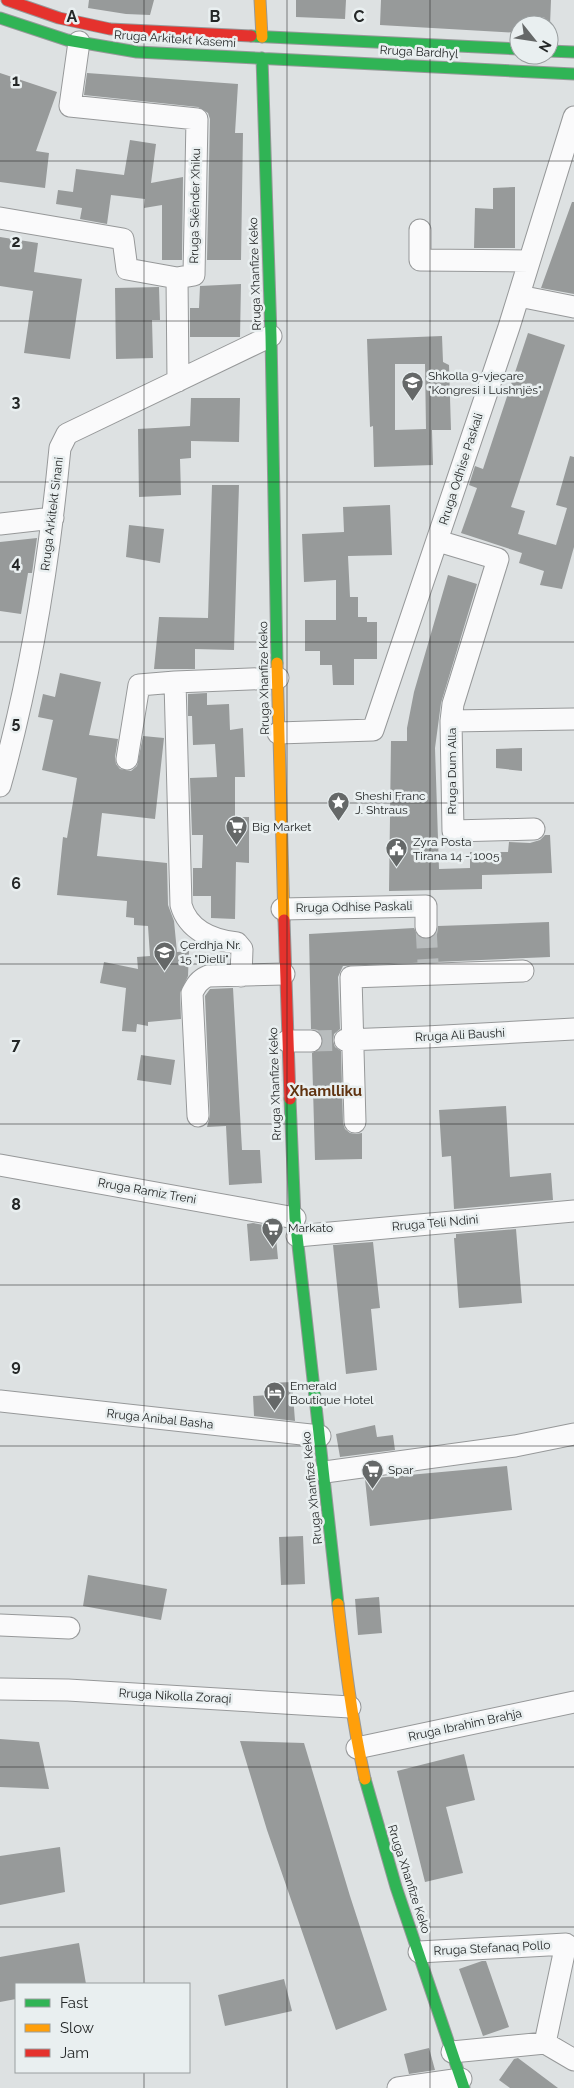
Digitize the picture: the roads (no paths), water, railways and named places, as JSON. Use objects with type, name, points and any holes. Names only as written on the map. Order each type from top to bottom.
[{"type":"main road","name":"Rruga Arkitekt Kasemi","points":[[7,0],[59,18],[110,29],[262,37]]},
{"type":"main road","name":"Rruga Xhanfize Keko","points":[[260,0],[271,336],[282,909],[296,1227],[350,1707],[357,1748],[387,1859],[462,2084]]},
{"type":"main road","name":"Rruga Arkitekt Kasemi","points":[[0,18],[27,28],[99,47],[137,52],[262,58]]},
{"type":"main road","name":"Rruga Bardhyl","points":[[262,37],[509,49]]},
{"type":"main road","points":[[559,51],[574,52]]},
{"type":"main road","name":"Rruga Bardhyl","points":[[262,58],[574,74]]},
{"type":"street","name":"Rruga Skënder Xhiku","points":[[0,218],[123,239],[127,270],[177,278],[194,275],[197,118],[70,106],[78,42]]},
{"type":"street","name":"Rruga Odhise Paskali","points":[[278,733],[373,730],[438,541],[574,117]]},
{"type":"street","points":[[420,230],[420,260],[529,261]]},
{"type":"street","name":"Rruga Skënder Xhiku","points":[[177,278],[178,381]]},
{"type":"street","points":[[518,296],[574,307]]},
{"type":"street","name":"Rruga Arkitekt Sinani","points":[[0,786],[27,673],[47,568],[60,448],[67,434],[271,336]]},
{"type":"street","points":[[0,524],[53,518]]},
{"type":"street","points":[[438,541],[498,559],[457,688],[452,721]]},
{"type":"street","points":[[126,759],[139,685],[278,678]]},
{"type":"street","points":[[175,682],[181,905],[184,916],[198,930],[226,942],[237,943],[242,949],[242,976]]},
{"type":"street","name":"Rruga Dum Alla","points":[[534,829],[453,831],[452,721],[574,720]]},
{"type":"street","name":"Rruga Odhise Paskali","points":[[282,909],[426,906],[426,927]]},
{"type":"street","points":[[355,1122],[349,1040],[351,977],[428,968],[523,971]]},
{"type":"street","points":[[198,1116],[192,993],[201,979],[208,976],[284,974]]},
{"type":"street","name":"Rruga Ali Baushi","points":[[349,1040],[574,1028]]},
{"type":"street","points":[[287,1041],[311,1041]]},
{"type":"street","name":"Rruga Ramiz Treni","points":[[0,1165],[296,1227]]},
{"type":"street","name":"Rruga Teli Ndini","points":[[296,1227],[574,1211]]},
{"type":"street","name":"Rruga Anibal Basha","points":[[0,1401],[320,1436]]},
{"type":"street","points":[[324,1472],[515,1446],[574,1434]]},
{"type":"street","points":[[0,1625],[69,1628]]},
{"type":"street","name":"Rruga Nikolla Zoraqi","points":[[0,1688],[78,1690],[350,1707]]},
{"type":"street","name":"Rruga Ibrahim Brahja","points":[[357,1748],[574,1702]]},
{"type":"street","name":"Rruga Stefanaq Pollo","points":[[419,1952],[566,1944],[545,2043]]},
{"type":"street","points":[[452,2052],[545,2043],[574,2060]]},
{"type":"street","points":[[398,2088],[462,2084]]},
{"type":"tunnel","points":[[426,927],[428,963]]},
{"type":"tunnel","points":[[311,1041],[345,1040]]},
{"type":"place","name":"Shkolla 9-vjeçare \"Kongresi i Lushnjës\"","points":[[412,402]]},
{"type":"place","name":"Sheshi Franc J. Shtraus","points":[[339,822]]},
{"type":"place","name":"Big Market","points":[[236,846]]},
{"type":"place","name":"Zyra Posta Tirana 14 - 1005","points":[[397,868]]},
{"type":"place","name":"Çerdhja Nr. 15 \"Dielli\"","points":[[164,971]]},
{"type":"place","name":"Markato","points":[[272,1247]]},
{"type":"place","name":"Emerald Boutique Hotel","points":[[274,1412]]},
{"type":"place","name":"Spar","points":[[372,1489]]},
{"type":"district","name":"Xhamlliku","points":[[326,1091]]}]
